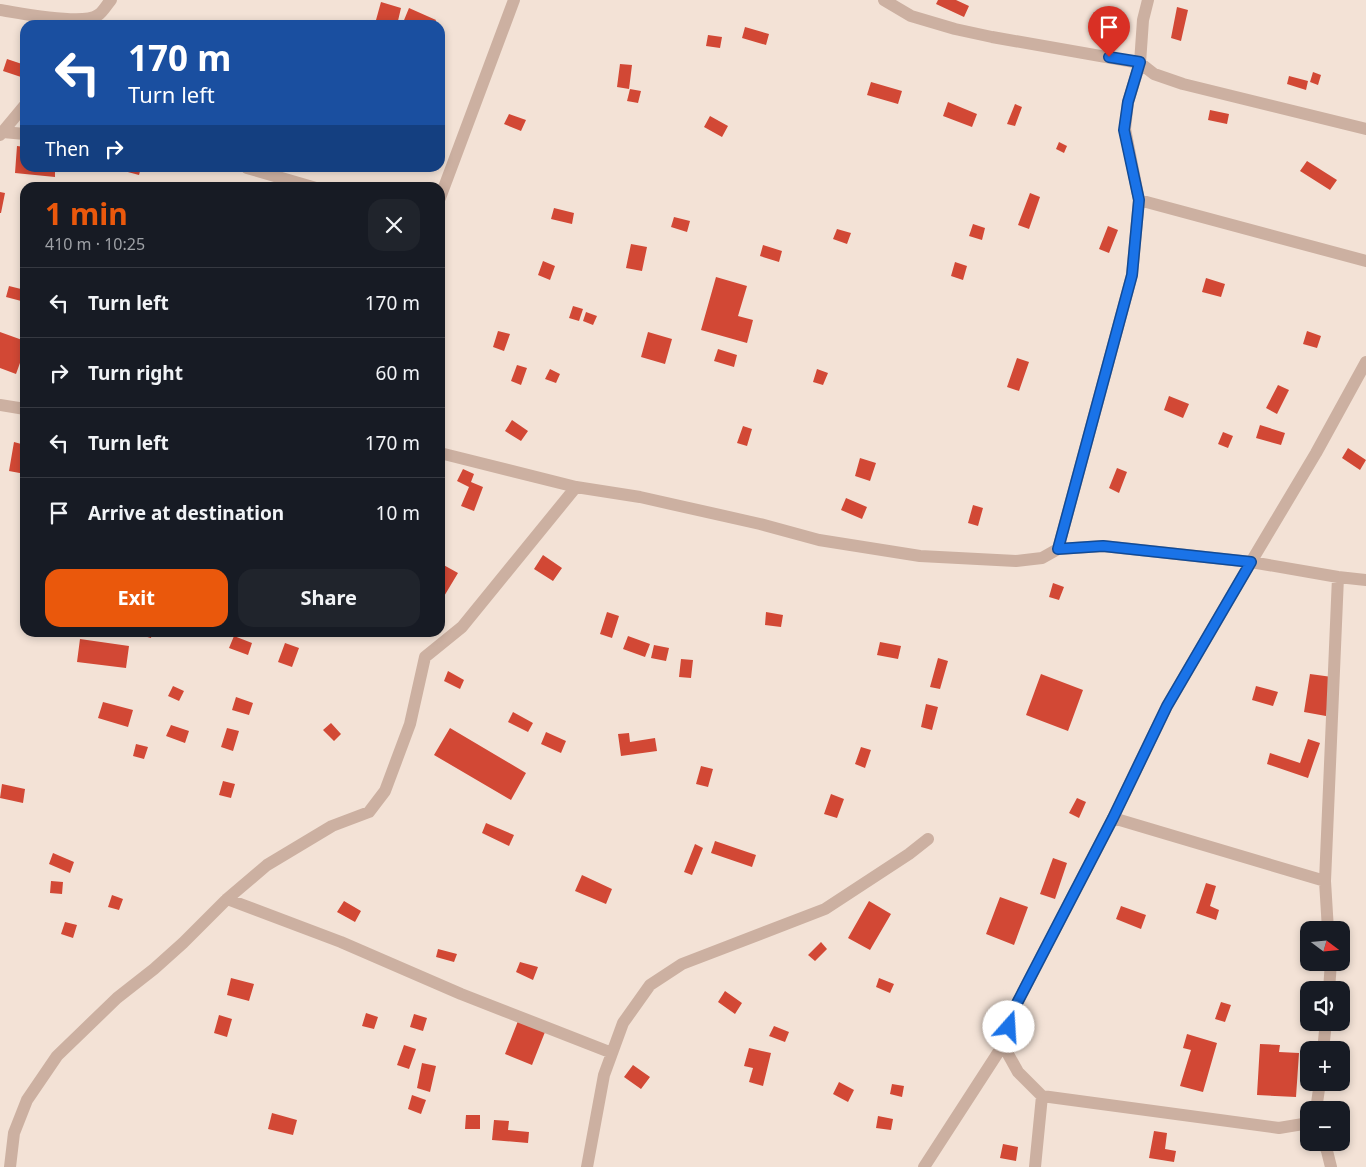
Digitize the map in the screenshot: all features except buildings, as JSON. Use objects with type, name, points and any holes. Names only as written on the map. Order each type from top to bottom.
[{"type":"street","points":[[0,10],[42,17],[94,20],[111,0]]},
{"type":"street","points":[[445,185],[514,0]]},
{"type":"street","points":[[884,0],[911,16],[955,29],[1140,62],[1154,74],[1183,84],[1366,129]]},
{"type":"street","points":[[1058,549],[1132,275],[1139,200],[1124,130],[1128,102],[1140,62],[1143,20],[1148,0]]},
{"type":"street","points":[[1,134],[20,111]]},
{"type":"street","points":[[1,134],[20,134]]},
{"type":"street","points":[[261,172],[295,182]]},
{"type":"street","points":[[1139,200],[1366,261]]},
{"type":"street","points":[[924,1167],[1004,1045],[1014,1009],[1113,818],[1167,706],[1316,453],[1366,362]]},
{"type":"street","points":[[0,405],[20,408]]},
{"type":"street","points":[[445,454],[576,487],[640,497],[760,524],[819,540],[920,556],[1016,561],[1042,558],[1058,549],[1103,546],[1251,562],[1366,580]]},
{"type":"street","points":[[10,1167],[14,1133],[27,1100],[57,1056],[117,998],[154,969],[227,899],[267,865],[332,826],[369,812],[386,791],[410,724],[425,657],[462,627],[576,487]]},
{"type":"street","points":[[1327,921],[1325,881],[1338,577]]},
{"type":"street","points":[[1113,818],[1325,881]]},
{"type":"street","points":[[587,1167],[604,1075],[623,1022],[650,985],[682,964],[825,909],[910,854],[928,839]]},
{"type":"street","points":[[227,899],[341,942],[461,994],[612,1053]]},
{"type":"street","points":[[1004,1045],[1018,1072],[1042,1096],[1279,1128],[1300,1124]]},
{"type":"street","points":[[1035,1167],[1042,1096]]},
{"type":"street","points":[[1327,1151],[1330,1167]]},
{"type":"route","points":[[1009,1027],[1014,1009],[1113,818],[1167,706],[1251,562],[1103,546],[1058,549],[1132,275],[1139,200],[1124,130],[1128,102],[1140,62],[1109,57]]}]
